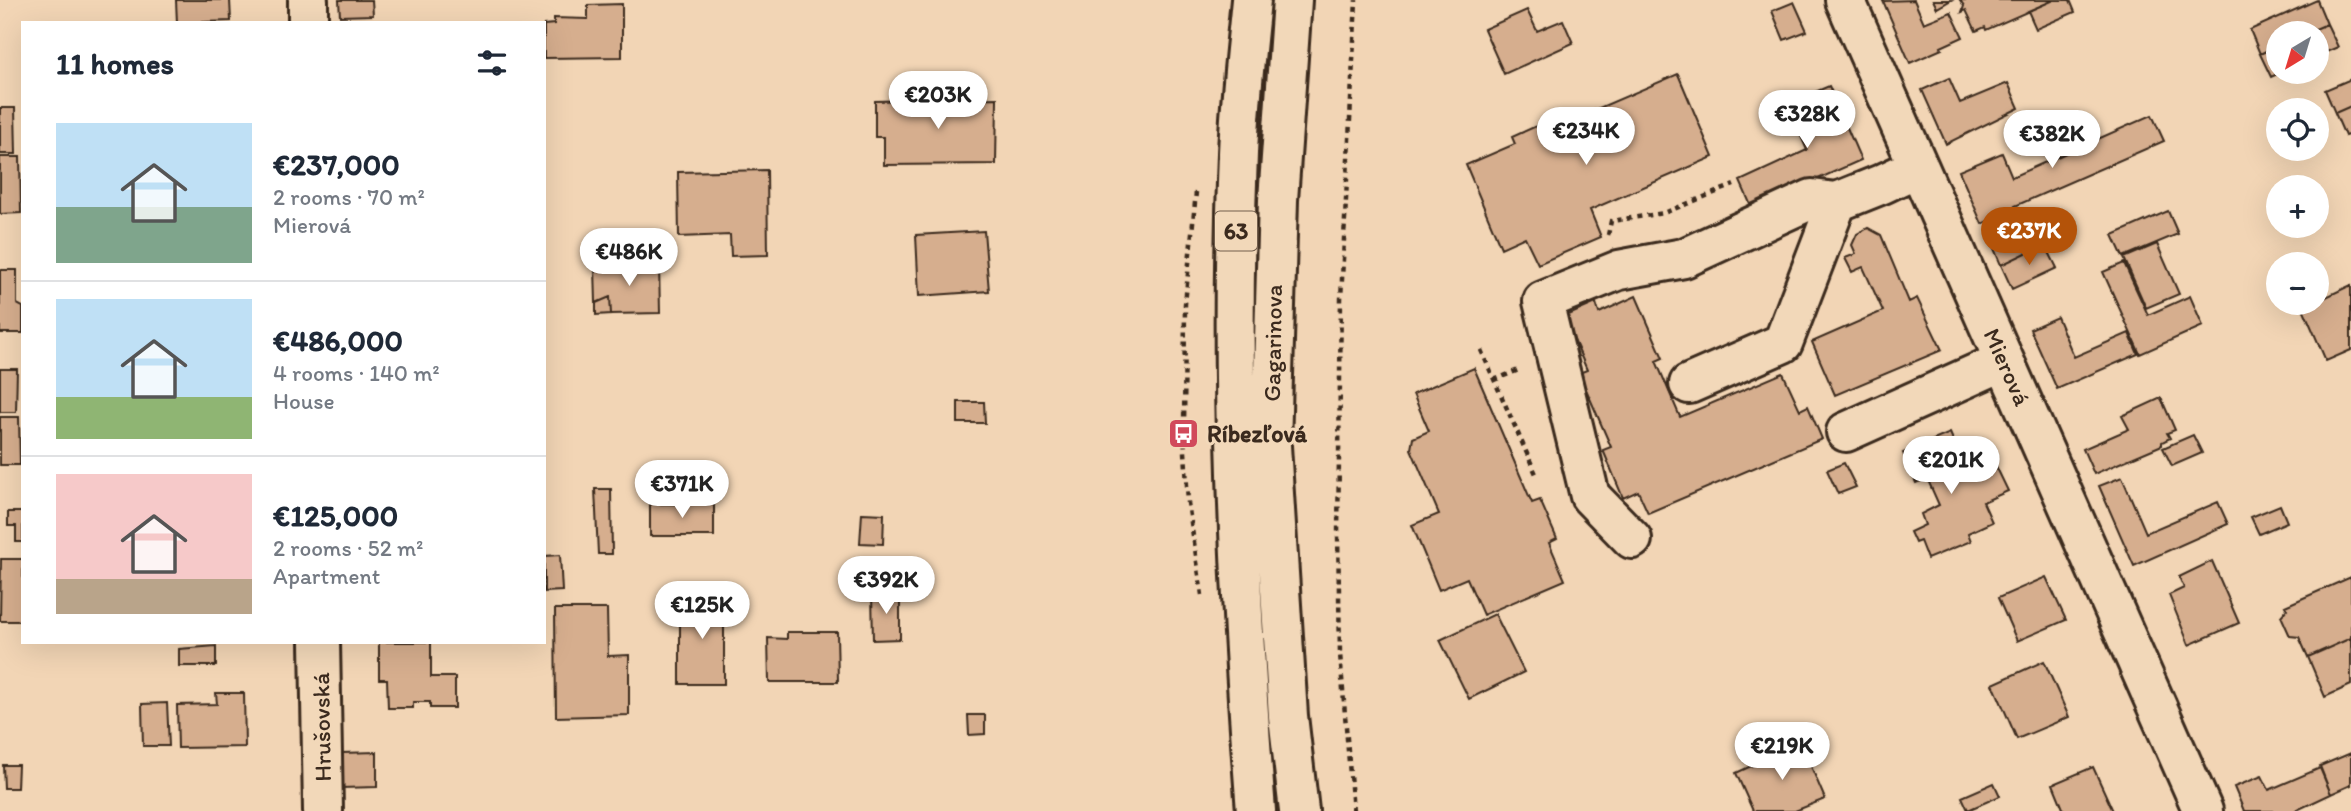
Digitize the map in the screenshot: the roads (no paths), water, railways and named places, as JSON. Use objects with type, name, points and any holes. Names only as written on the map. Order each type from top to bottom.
[{"type":"main road","points":[[308,0],[308,21]]},
{"type":"main road","name":"Gagarinova","points":[[1251,0],[1238,152],[1234,295],[1239,558],[1256,811]]},
{"type":"main road","name":"Gagarinova","points":[[1292,0],[1278,200],[1271,446],[1288,716],[1299,811]]},
{"type":"main road","name":"Mierová","points":[[1845,0],[2203,811]]},
{"type":"main road","points":[[1632,539],[1590,496],[1543,301],[1619,270],[1684,258],[1812,199],[1837,202],[1918,167]]},
{"type":"main road","points":[[1689,384],[1783,343],[1837,202]]},
{"type":"main road","points":[[1846,432],[2004,361]]},
{"type":"main road","name":"Hrušovská","points":[[320,644],[323,811]]},
{"type":"place","name":"Ríbezľová","points":[[1184,434]]}]
